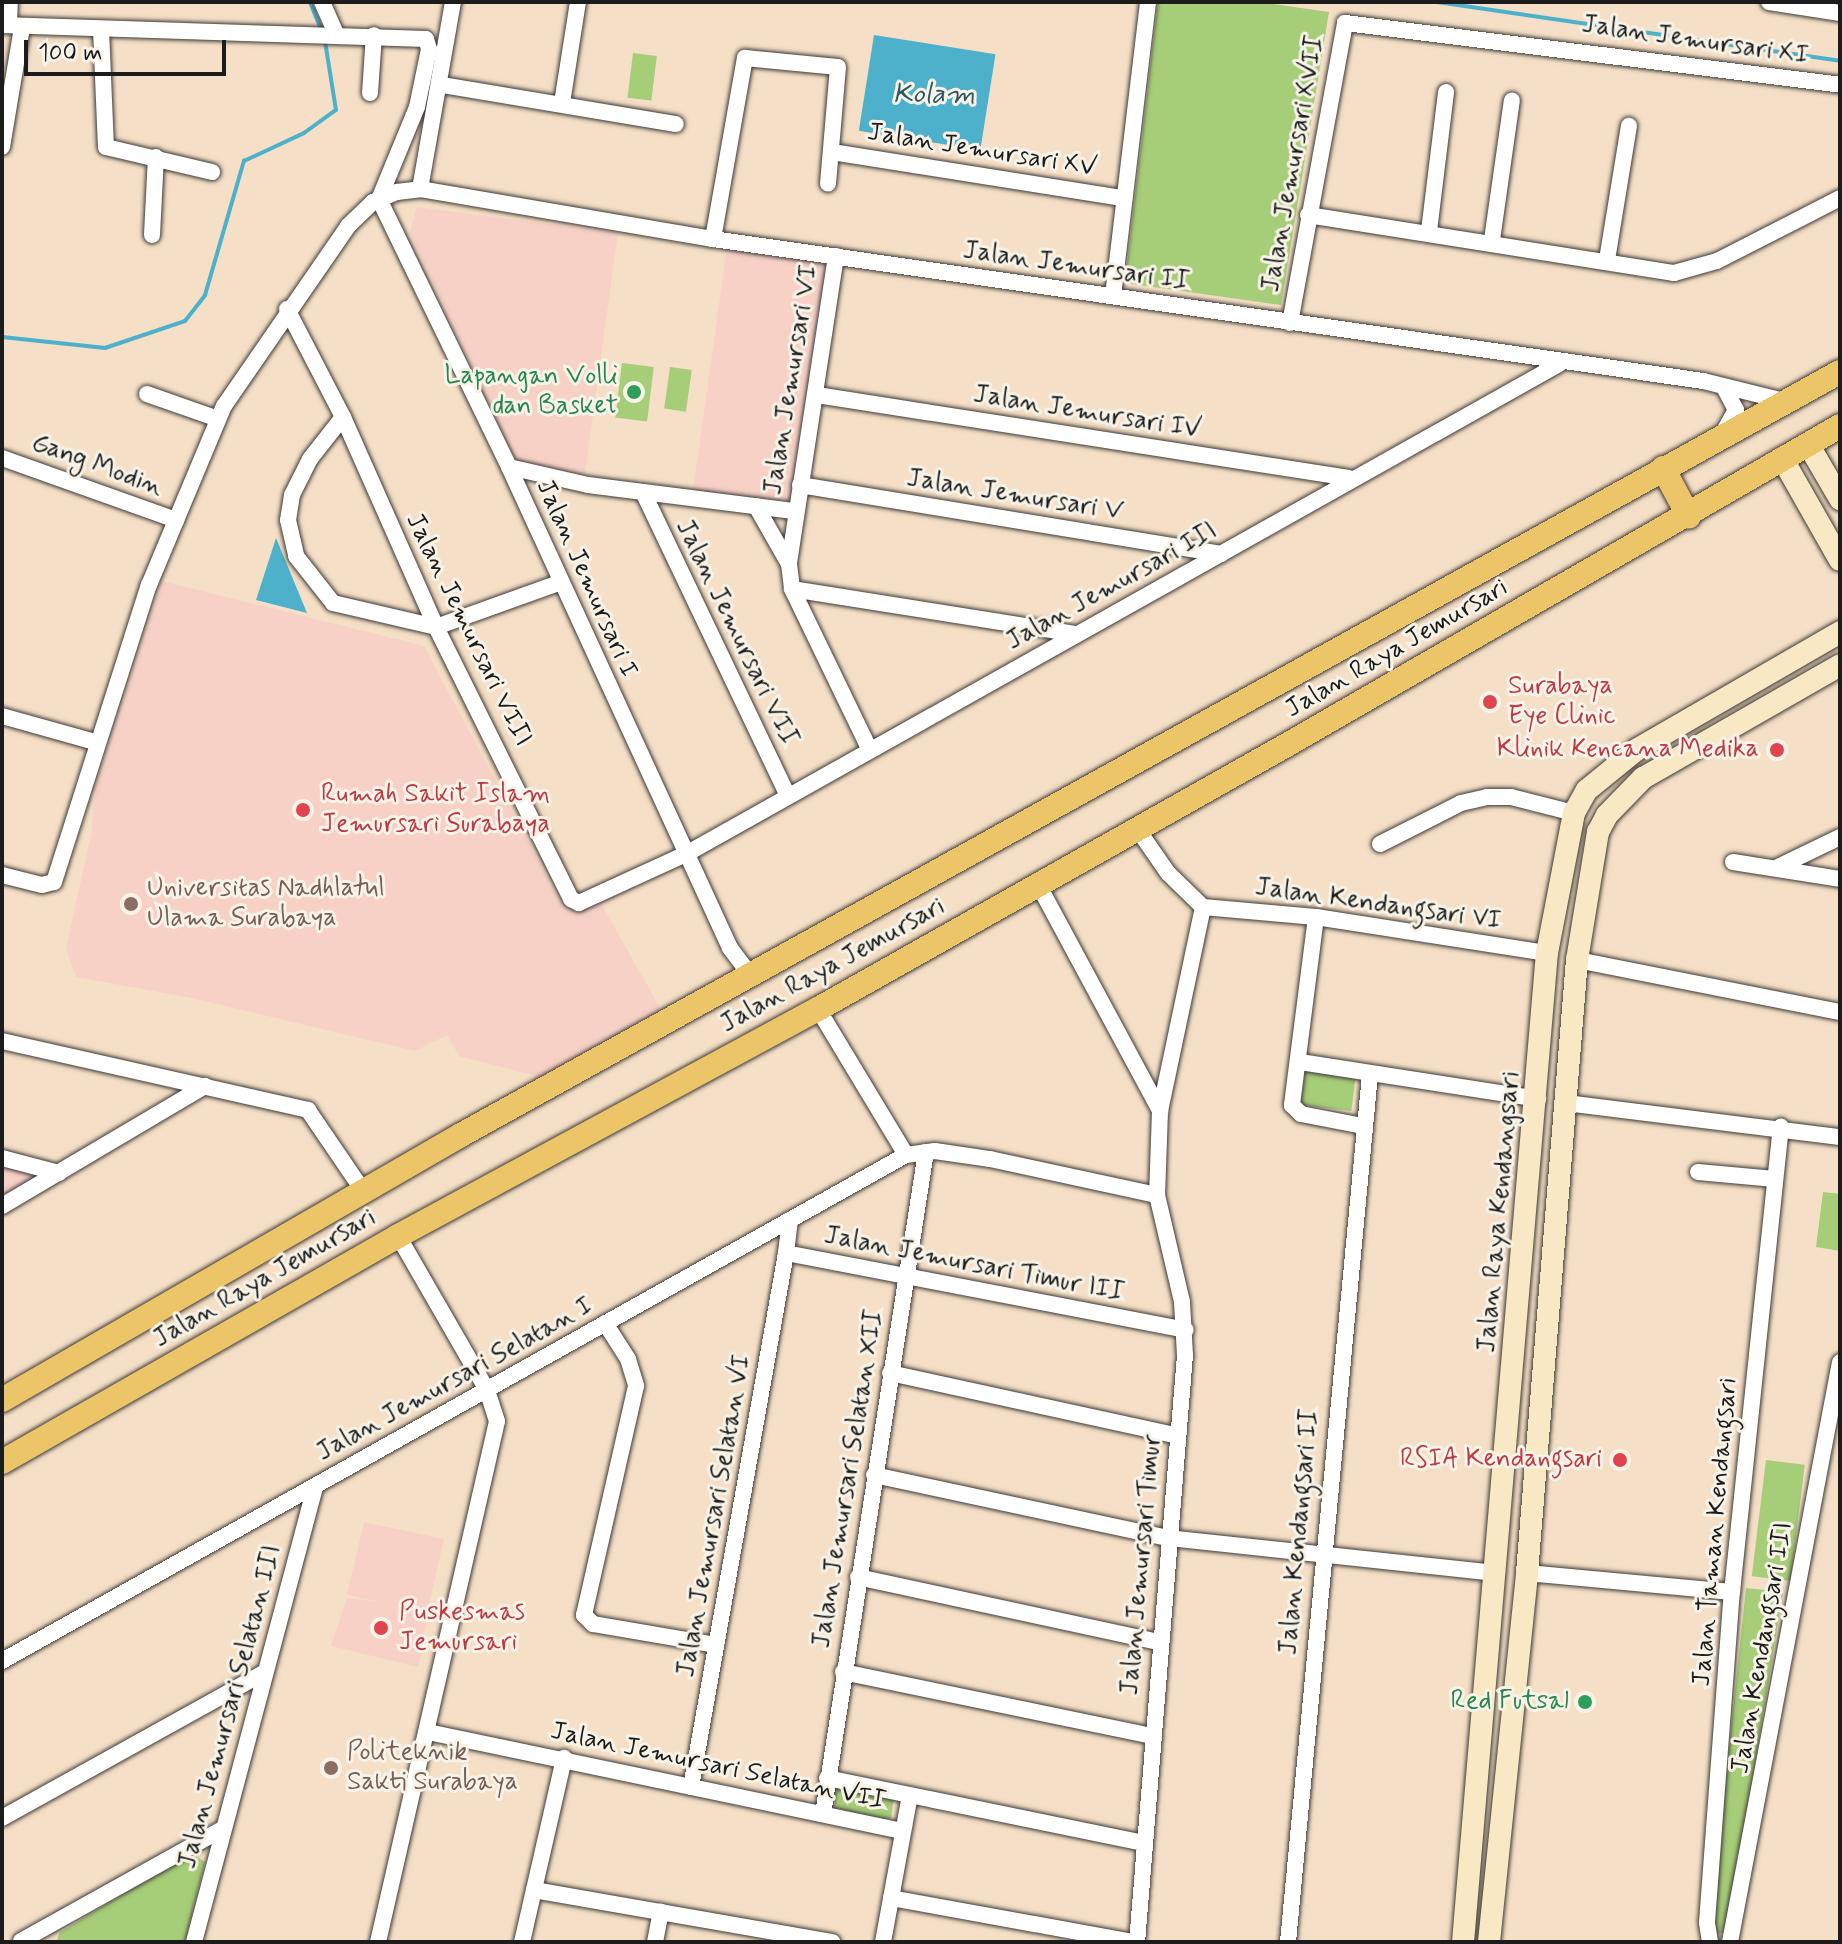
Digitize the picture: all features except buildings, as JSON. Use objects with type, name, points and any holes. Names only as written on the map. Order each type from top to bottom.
[{"type":"main road","name":"Jalan Raya Jemursari","points":[[2,1400],[364,1192],[1840,372]]},
{"type":"main road","name":"Jalan Raya Jemursari","points":[[2,1462],[398,1236],[818,1009],[1689,517],[1782,458],[1840,426]]},
{"type":"main road","points":[[1808,444],[1840,499]]},
{"type":"main road","points":[[1782,458],[1840,560]]},
{"type":"main road","points":[[1663,468],[1689,517]]},
{"type":"main road","name":"Jalan Raya Kendangsari","points":[[1463,1942],[1538,1099],[1547,953],[1574,813],[1587,790],[1636,750],[1840,632]]},
{"type":"main road","points":[[1489,1942],[1527,1573],[1577,960],[1598,832],[1607,815],[1643,778],[1840,665]]},
{"type":"main road","points":[[1754,681],[1766,708]]},
{"type":"main road","points":[[1553,912],[1582,917]]},
{"type":"main road","points":[[1522,1283],[1551,1285]]},
{"type":"main road","points":[[1471,1858],[1497,1861]]},
{"type":"street","points":[[2,147],[10,2]]},
{"type":"street","points":[[322,2],[335,35]]},
{"type":"street","points":[[379,199],[420,189],[442,85],[453,2]]},
{"type":"street","points":[[562,103],[578,2]]},
{"type":"street","points":[[1769,2],[1840,13]]},
{"type":"street","points":[[1113,296],[1148,6]]},
{"type":"street","name":"Jalan Jemursari XI","points":[[1354,21],[1840,85]]},
{"type":"street","name":"Jalan Jemursari XVII","points":[[1290,323],[1340,30],[1354,21]]},
{"type":"street","points":[[2,875],[42,885],[54,882],[89,740],[218,419],[287,309],[348,226],[379,199],[408,134],[429,49],[419,36],[11,25]]},
{"type":"street","points":[[101,29],[105,145],[116,152],[156,157],[212,172]]},
{"type":"street","points":[[370,93],[374,35]]},
{"type":"street","points":[[713,239],[742,61],[753,56],[838,67],[828,184]]},
{"type":"street","points":[[442,85],[676,124]]},
{"type":"street","points":[[1429,231],[1446,92]]},
{"type":"street","points":[[1492,240],[1512,100]]},
{"type":"street","points":[[1607,260],[1629,126]]},
{"type":"street","name":"Jalan Jemursari XV","points":[[832,152],[1124,198]]},
{"type":"street","points":[[152,235],[156,157]]},
{"type":"street","name":"Jalan Jemursari II","points":[[420,189],[713,239],[1561,363],[1788,402]]},
{"type":"street","points":[[1308,215],[1692,271],[1840,198]]},
{"type":"street","name":"Jalan Jemursari I","points":[[379,199],[509,467],[559,583],[730,948],[752,977]]},
{"type":"street","name":"Jalan Jemursari VI","points":[[836,256],[789,564],[792,589],[869,748]]},
{"type":"street","name":"Jalan Jemursari VIII","points":[[287,309],[343,417],[436,627],[571,899],[588,903],[686,854]]},
{"type":"street","name":"Jalan Jemursari III","points":[[686,854],[869,748],[1221,554],[1349,478],[1561,363]]},
{"type":"street","points":[[1721,437],[1736,410],[1725,389]]},
{"type":"street","points":[[147,394],[218,419]]},
{"type":"street","name":"Jalan Jemursari IV","points":[[817,395],[1349,478]]},
{"type":"street","points":[[343,417],[310,459],[290,510],[291,542],[316,586],[343,607],[436,627],[559,583]]},
{"type":"street","name":"Gang Modin","points":[[2,458],[176,520]]},
{"type":"street","name":"Jalan Jemursari VI","points":[[509,467],[643,492],[795,511]]},
{"type":"street","name":"Jalan Jemursari V","points":[[800,485],[1221,554]]},
{"type":"street","name":"Jalan Jemursari VII","points":[[643,492],[787,794]]},
{"type":"street","name":"Jalan Jemursari VI","points":[[756,506],[789,564]]},
{"type":"street","points":[[792,589],[1076,634]]},
{"type":"street","points":[[2,716],[89,740]]},
{"type":"street","points":[[1380,844],[1461,803],[1487,797],[1511,797],[1574,813]]},
{"type":"street","points":[[1136,827],[1168,873],[1203,907]]},
{"type":"street","points":[[1778,867],[1840,837]]},
{"type":"street","points":[[1733,862],[1840,879]]},
{"type":"street","points":[[1038,884],[1160,1111]]},
{"type":"street","name":"Jalan Kendangsari VI","points":[[1203,907],[1316,917],[1547,953]]},
{"type":"street","name":"Jalan Jemursari Timur","points":[[1134,1942],[1186,1330],[1157,1195],[1160,1111],[1203,907]]},
{"type":"street","points":[[1316,917],[1294,1109],[1363,1126]]},
{"type":"street","points":[[1577,960],[1840,1012]]},
{"type":"street","points":[[818,1009],[906,1155]]},
{"type":"street","points":[[2,1041],[308,1110],[364,1192]]},
{"type":"street","points":[[1300,1062],[1538,1099]]},
{"type":"street","name":"Jalan Kendangsari II","points":[[1288,1942],[1320,1555],[1370,1075]]},
{"type":"street","points":[[2,1206],[205,1086]]},
{"type":"street","points":[[1566,1103],[1781,1127],[1840,1137]]},
{"type":"street","name":"Jalan Taman Kendangsari","points":[[1710,1942],[1707,1922],[1732,1592],[1781,1127]]},
{"type":"street","name":"Jalan Jemursari Selatan I","points":[[2,1661],[906,1155],[930,1151],[1157,1195]]},
{"type":"street","name":"Jalan Jemursari Selatan XII","points":[[823,1814],[905,1276],[930,1151]]},
{"type":"street","points":[[2,1158],[59,1173]]},
{"type":"street","points":[[1698,1172],[1775,1179]]},
{"type":"street","name":"Jalan Jemursari Timur III","points":[[790,1220],[786,1253],[1186,1330]]},
{"type":"street","points":[[378,1942],[495,1434],[494,1406],[487,1390],[398,1236]]},
{"type":"street","name":"Jalan Jemursari Selatan VI","points":[[691,1787],[786,1253]]},
{"type":"street","points":[[605,1323],[628,1359],[636,1386],[584,1615],[593,1624],[716,1645]]},
{"type":"street","name":"Jalan Kendangsari III","points":[[1730,1942],[1840,1366]]},
{"type":"street","points":[[890,1373],[1178,1436]]},
{"type":"street","points":[[874,1475],[1168,1538],[1497,1573]]},
{"type":"street","name":"Jalan Jemursari Selatan III","points":[[194,1942],[315,1486]]},
{"type":"street","points":[[1527,1573],[1732,1592]]},
{"type":"street","points":[[858,1577],[1158,1642]]},
{"type":"street","points":[[2,1818],[265,1672]]},
{"type":"street","points":[[843,1672],[1151,1736]]},
{"type":"street","name":"Jalan Jemursari Selatan VII","points":[[428,1732],[903,1831]]},
{"type":"street","points":[[522,1942],[564,1758]]},
{"type":"street","points":[[827,1778],[1144,1843]]},
{"type":"street","points":[[883,1942],[910,1795]]},
{"type":"street","points":[[2,1937],[23,1941],[222,1829]]},
{"type":"street","points":[[534,1890],[661,1912],[750,1935],[832,1942]]},
{"type":"street","points":[[891,1898],[1134,1942]]},
{"type":"street","points":[[655,1942],[661,1912]]},
{"type":"shaded area","points":[[417,207],[618,233],[585,474],[516,462],[410,232]]},
{"type":"shaded area","points":[[727,248],[831,263],[797,505],[693,491]]},
{"type":"shaded area","name":"Rumah Sakit Islam Jemursari Surabaya","points":[[162,581],[424,646],[562,905],[584,909],[600,902],[662,1011],[544,1078],[459,1056],[447,1035],[415,1051],[192,998],[76,977],[66,949],[91,835],[96,785]]},
{"type":"shaded area","points":[[2,1163],[35,1170],[41,1179],[2,1200]]},
{"type":"shaded area","points":[[364,1522],[444,1539],[428,1609],[420,1609],[428,1611],[418,1667],[331,1646],[347,1598],[382,1602],[347,1595]]},
{"type":"green space","points":[[1158,2],[1260,2],[1329,12],[1281,305],[1125,283]]},
{"type":"green space","points":[[633,53],[657,56],[651,101],[628,98]]},
{"type":"green space","name":"Lapangan Volli dan Basket","points":[[622,363],[654,367],[647,421],[615,418]]},
{"type":"green space","name":"Lapangan Volli dan Basket","points":[[670,367],[692,370],[686,412],[664,409]]},
{"type":"green space","points":[[1305,1070],[1356,1076],[1351,1111],[1301,1105]]},
{"type":"green space","points":[[1823,1192],[1840,1194],[1840,1251],[1816,1247]]},
{"type":"green space","points":[[1766,1460],[1805,1465],[1790,1581],[1752,1576]]},
{"type":"green space","points":[[1746,1588],[1783,1592],[1728,1931],[1718,1934],[1710,1927]]},
{"type":"green space","points":[[832,1785],[894,1796],[891,1818],[879,1820],[836,1809]]},
{"type":"green space","points":[[191,1853],[205,1862],[185,1942],[57,1941],[59,1933]]},
{"type":"water","name":"Kolam","points":[[874,35],[995,54],[980,150],[859,131]]},
{"type":"water","points":[[276,538],[307,613],[256,600]]},
{"type":"waterway","points":[[310,2],[322,32]]},
{"type":"waterway","points":[[1437,2],[1840,61]]},
{"type":"waterway","points":[[2,337],[105,348],[185,321],[205,295],[244,161],[304,133],[336,110],[325,41]]},
{"type":"place","name":"Lapangan Volli dan Basket","points":[[634,392]]},
{"type":"place","name":"Surabaya Eye Clinic","points":[[1490,702]]},
{"type":"place","name":"Klinik Kencana Medika","points":[[1777,750]]},
{"type":"place","name":"Rumah Sakit Islam Jemursari Surabaya","points":[[303,810]]},
{"type":"place","name":"Universitas Nadhlatul Ulama Surabaya","points":[[131,904]]},
{"type":"place","name":"RSIA Kendangsari","points":[[1620,1460]]},
{"type":"place","name":"Puskesmas Jemursari","points":[[381,1628]]},
{"type":"place","name":"Red Futsal","points":[[1585,1702]]},
{"type":"place","name":"Politeknik Sakti Surabaya","points":[[331,1768]]}]
